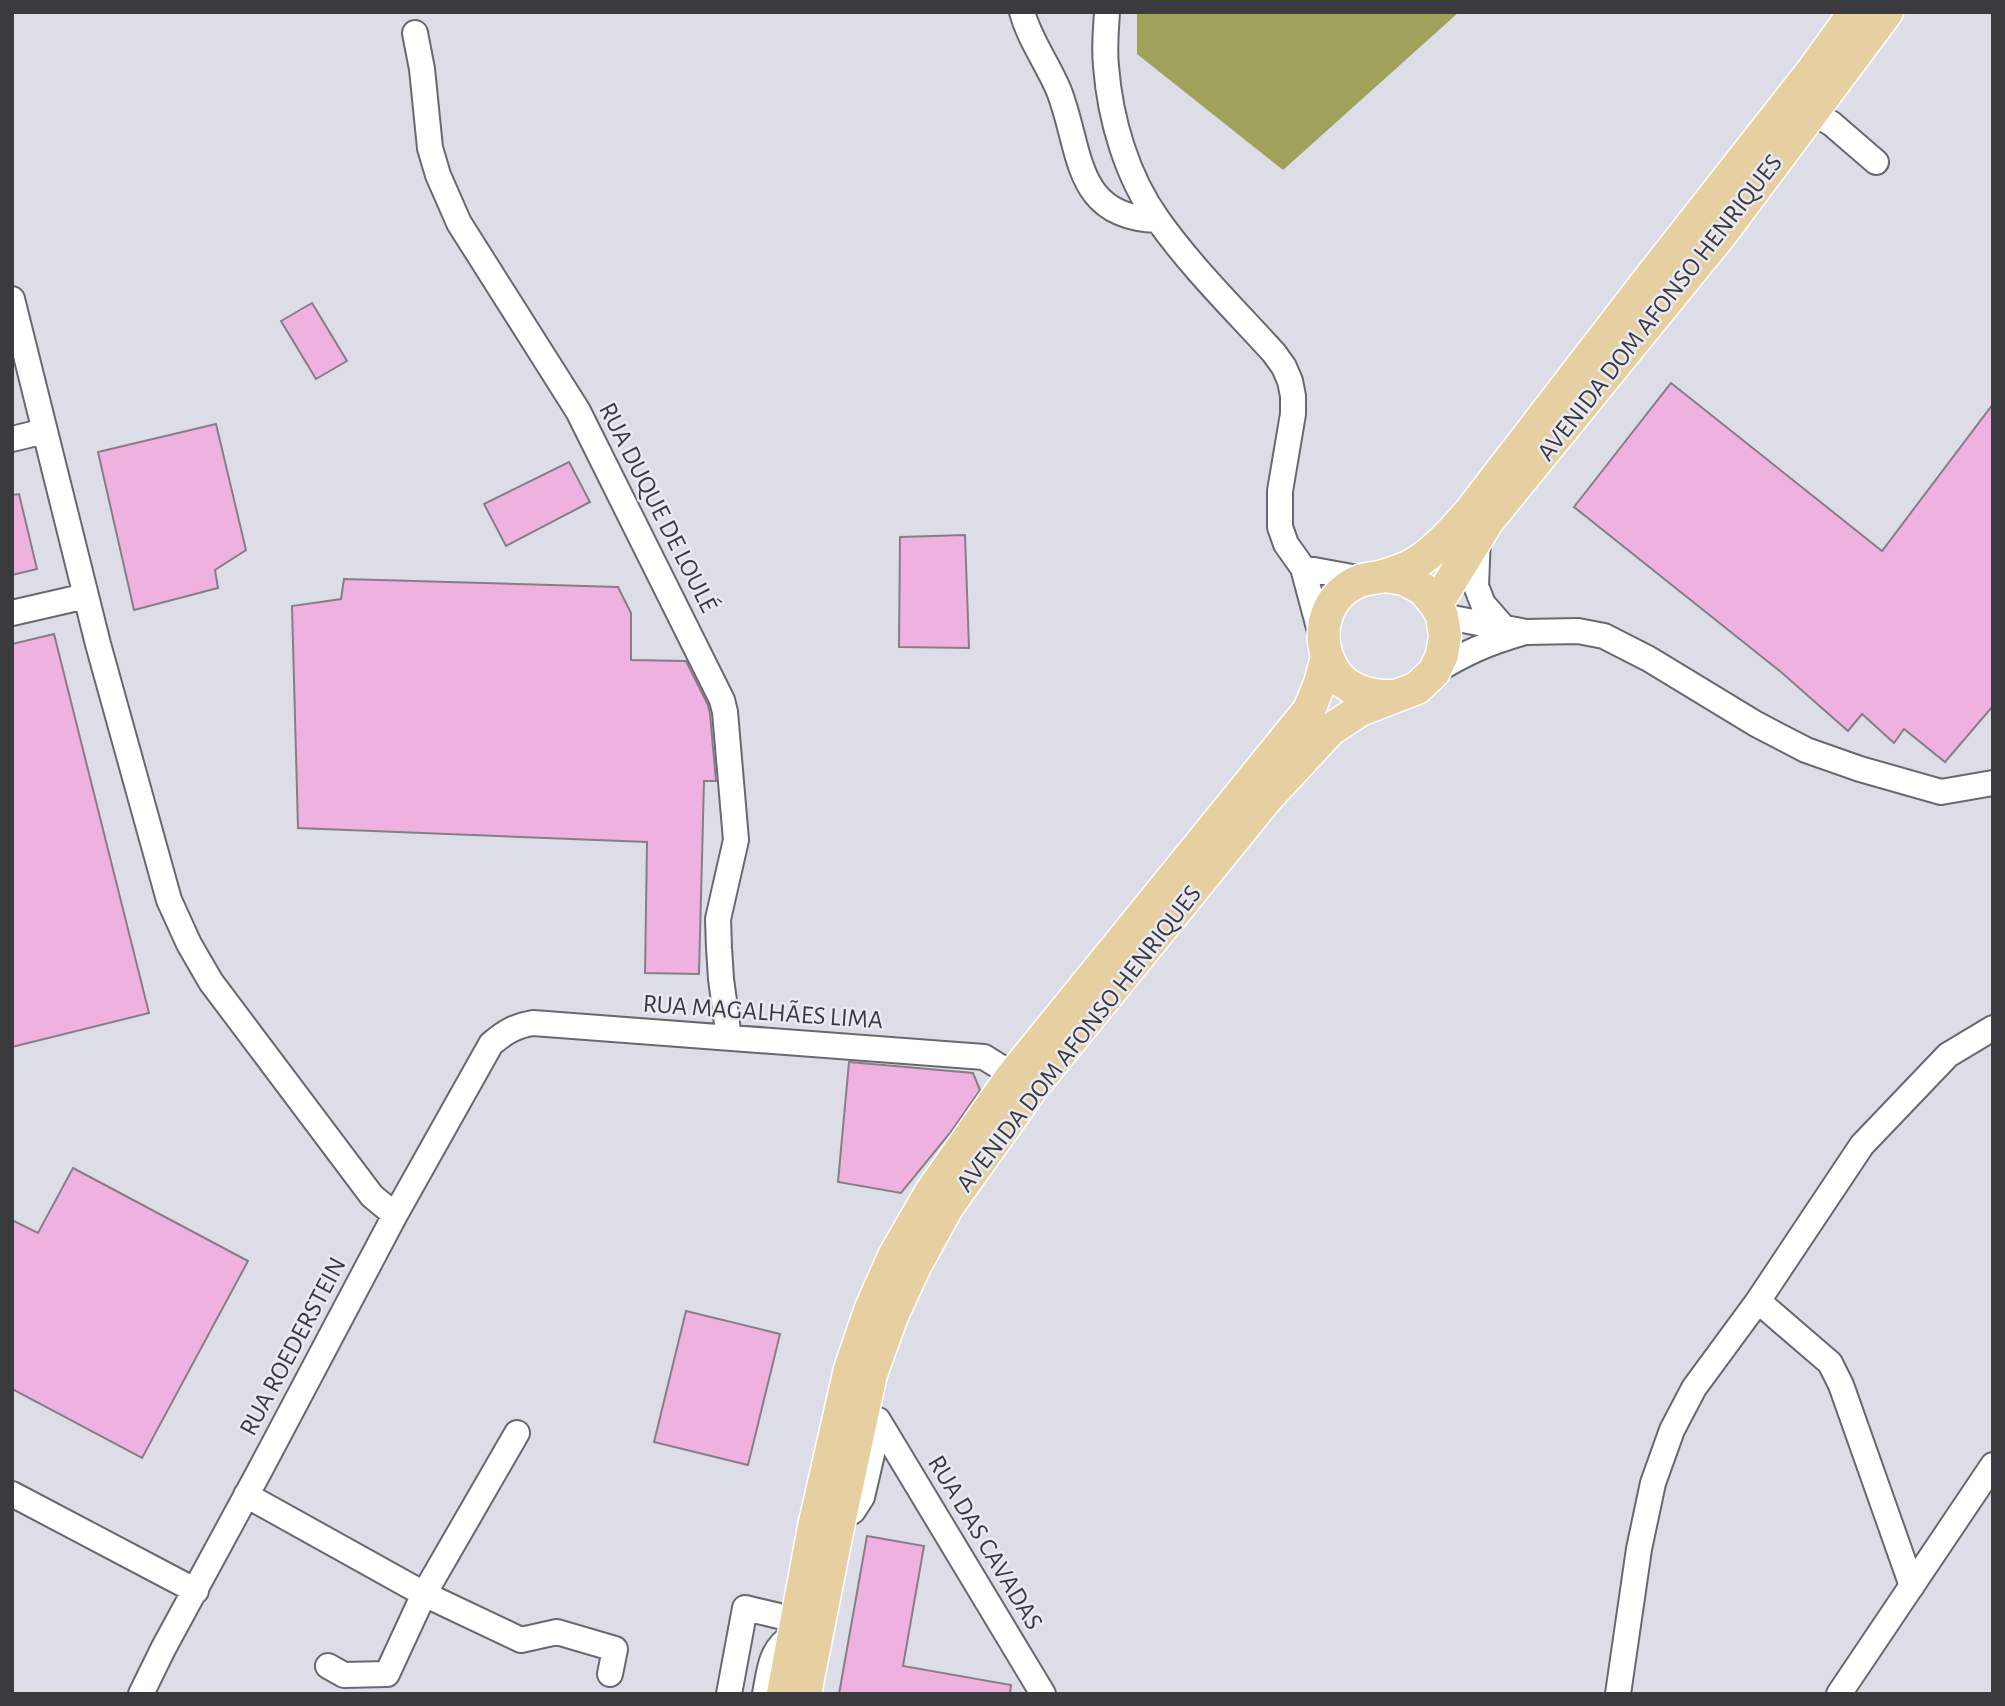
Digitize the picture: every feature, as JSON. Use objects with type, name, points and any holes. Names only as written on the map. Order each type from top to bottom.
[{"type":"main road","name":"AVENIDA DOM AFONSO HENRIQUES","points":[[783,1694],[814,1527],[850,1369],[871,1308],[894,1256],[931,1192],[1013,1075],[1309,710],[1320,683],[1325,652],[1323,633],[1331,606],[1351,586],[1413,565],[1439,546],[1469,513],[1813,70],[1855,12]]},
{"type":"main road","name":"AVENIDA DOM AFONSO HENRIQUES","points":[[1439,611],[1478,536],[1496,511],[1722,233],[1887,12]]},
{"type":"main road","points":[[1374,578],[1404,579],[1423,589],[1439,611],[1445,636],[1442,654],[1434,672]]},
{"type":"main road","points":[[1325,652],[1337,676],[1353,689],[1374,697],[1395,696]]},
{"type":"main road","name":"AVENIDA DOM AFONSO HENRIQUES","points":[[805,1694],[839,1519],[870,1417],[871,1374],[915,1266],[948,1206],[1032,1088],[1267,798],[1330,730],[1360,710],[1417,688],[1434,672]]},
{"type":"street","points":[[1022,12],[1062,100],[1079,163],[1088,182],[1111,209],[1127,217],[1158,219]]},
{"type":"street","points":[[1107,12],[1106,65],[1116,127],[1129,166],[1143,196],[1187,257],[1274,353],[1290,381],[1293,414],[1280,491],[1280,527],[1286,544],[1303,568],[1325,652]]},
{"type":"street","name":"RUA DUQUE DE LOULÉ","points":[[415,33],[422,69],[430,148],[447,198],[459,223],[578,411],[722,700],[736,840],[719,919],[721,979],[729,1038]]},
{"type":"street","points":[[1812,112],[1832,124],[1876,162]]},
{"type":"street","points":[[12,299],[86,596],[169,901],[211,982],[372,1196],[395,1215]]},
{"type":"street","points":[[12,439],[45,431]]},
{"type":"street","points":[[1478,536],[1476,586],[1483,604],[1515,630]]},
{"type":"street","points":[[1303,568],[1374,578]]},
{"type":"street","points":[[12,613],[86,596]]},
{"type":"street","points":[[1439,611],[1515,630],[1578,631],[1604,636],[1806,750],[1860,769],[1941,792],[1993,783]]},
{"type":"street","points":[[1434,672],[1467,652],[1515,630]]},
{"type":"street","name":"RUA MAGALHÃES LIMA","points":[[505,1031],[517,1025],[533,1023],[984,1057],[1013,1075]]},
{"type":"street","points":[[1618,1694],[1639,1549],[1653,1483],[1672,1430],[1694,1388],[1758,1301],[1862,1145],[1948,1055],[1993,1028]]},
{"type":"street","name":"RUA ROEDERSTEIN","points":[[141,1694],[163,1648],[196,1591],[395,1215],[491,1044],[505,1031]]},
{"type":"street","points":[[1758,1301],[1830,1363],[1841,1385],[1912,1586]]},
{"type":"street","name":"RUA DAS CAVADAS","points":[[870,1417],[1043,1694]]},
{"type":"street","points":[[328,1666],[344,1675],[387,1674],[424,1594],[517,1433]]},
{"type":"street","points":[[1839,1694],[1993,1465]]},
{"type":"street","points":[[12,1494],[196,1591]]},
{"type":"street","points":[[246,1495],[424,1594],[521,1640],[557,1632],[615,1649],[610,1674]]},
{"type":"street","points":[[729,1694],[745,1608],[795,1627],[774,1653],[765,1694]]},
{"type":"green space","points":[[1137,12],[1459,12],[1283,170],[1137,54]]},
{"type":"building","points":[[312,303],[347,361],[316,379],[281,321]]},
{"type":"building","points":[[1671,383],[1882,551],[1993,404],[1993,706],[1945,762],[1904,729],[1894,743],[1862,714],[1848,731],[1781,672],[1574,507]]},
{"type":"building","points":[[216,424],[246,550],[215,570],[218,588],[134,610],[98,452]]},
{"type":"building","points":[[569,462],[590,502],[506,546],[484,504]]},
{"type":"building","points":[[19,494],[37,569],[12,575],[12,495]]},
{"type":"building","points":[[965,535],[969,648],[899,647],[900,537]]},
{"type":"building","points":[[344,579],[618,587],[631,613],[631,660],[686,661],[708,705],[716,781],[704,781],[699,974],[645,973],[647,842],[298,828],[292,606],[341,599]]},
{"type":"building","points":[[54,634],[149,1013],[12,1047],[12,644]]},
{"type":"building","points":[[849,1062],[973,1073],[980,1090],[950,1133],[901,1193],[838,1182]]},
{"type":"building","points":[[73,1168],[248,1261],[142,1458],[12,1389],[12,1220],[38,1233]]},
{"type":"building","points":[[686,1311],[780,1334],[748,1465],[654,1442]]},
{"type":"building","points":[[867,1536],[924,1546],[903,1666],[1011,1685],[1010,1694],[839,1694]]}]
